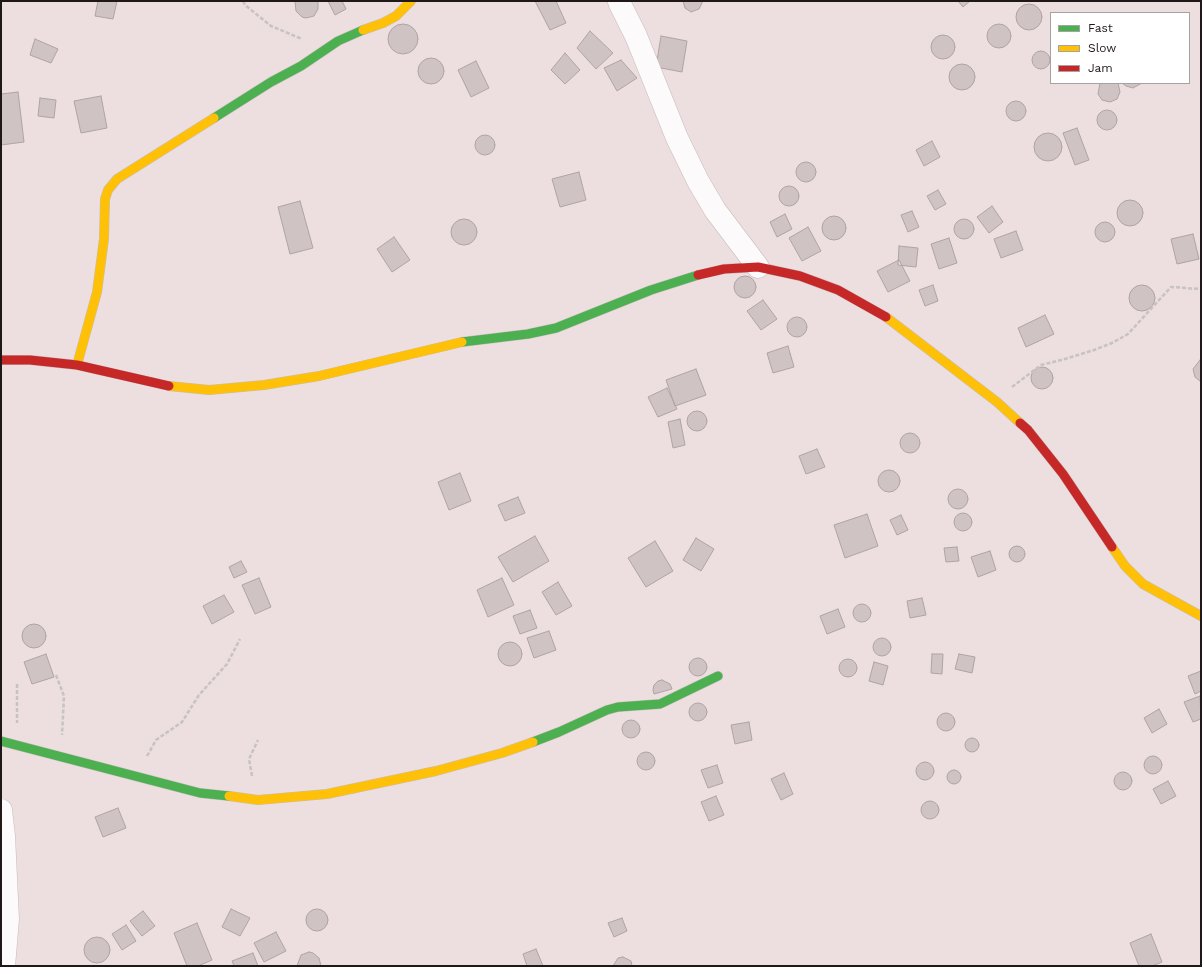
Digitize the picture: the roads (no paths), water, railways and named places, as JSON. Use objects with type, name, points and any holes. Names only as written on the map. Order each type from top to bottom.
[{"type":"street","points":[[77,365],[97,292],[104,239],[105,199],[108,190],[117,179],[129,170],[323,52],[338,41],[351,34],[384,23],[396,16],[410,1]]},
{"type":"street","points":[[619,2],[636,36],[678,138],[698,181],[715,210],[758,267]]},
{"type":"street","points":[[1,360],[30,360],[77,365],[162,385],[209,390],[264,386],[319,376],[458,343],[528,334],[556,328],[651,290],[691,277],[724,269],[758,267],[800,276],[838,290],[884,315],[997,402],[1028,430],[1055,463],[1125,566],[1144,584],[1201,616]]},
{"type":"street","points":[[1,741],[107,768],[140,779],[200,793],[258,800],[327,794],[436,771],[502,753],[559,732],[607,710],[618,707],[660,704],[718,676]]},
{"type":"street","points":[[1,810],[4,836],[8,919],[4,966]]}]
